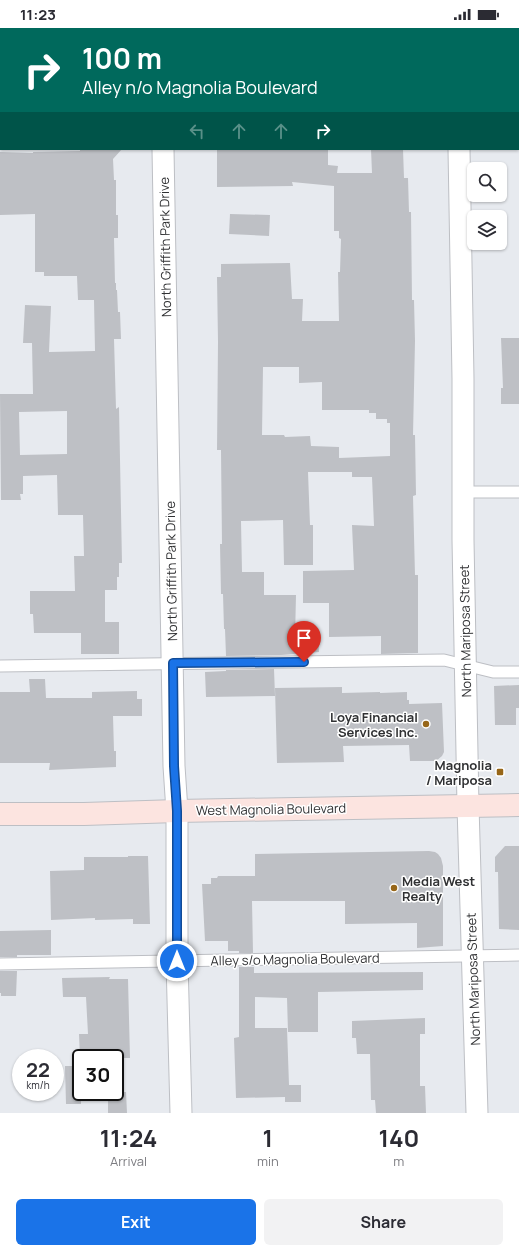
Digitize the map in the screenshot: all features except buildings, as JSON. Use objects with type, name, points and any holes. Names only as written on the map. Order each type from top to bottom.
[{"type":"main road","name":"West Magnolia Boulevard","points":[[0,814],[84,814],[519,805]]},
{"type":"street","name":"North Griffith Park Drive","points":[[163,150],[174,766],[177,811],[177,961],[181,1113]]},
{"type":"street","name":"North Mariposa Street","points":[[459,150],[463,378],[465,665],[477,1113]]},
{"type":"lane","points":[[463,492],[519,492]]},
{"type":"lane","points":[[0,666],[444,660],[493,672],[519,672]]},
{"type":"lane","name":"Alley s/o Magnolia Boulevard","points":[[0,964],[519,955]]},
{"type":"place","name":"Loya Financial Services Inc.","points":[[426,724]]},
{"type":"place","name":"Magnolia / Mariposa","points":[[500,772]]},
{"type":"place","name":"Media West Realty","points":[[394,888]]},
{"type":"route","points":[[177,961],[177,811],[174,766],[173,663],[304,662]]}]
